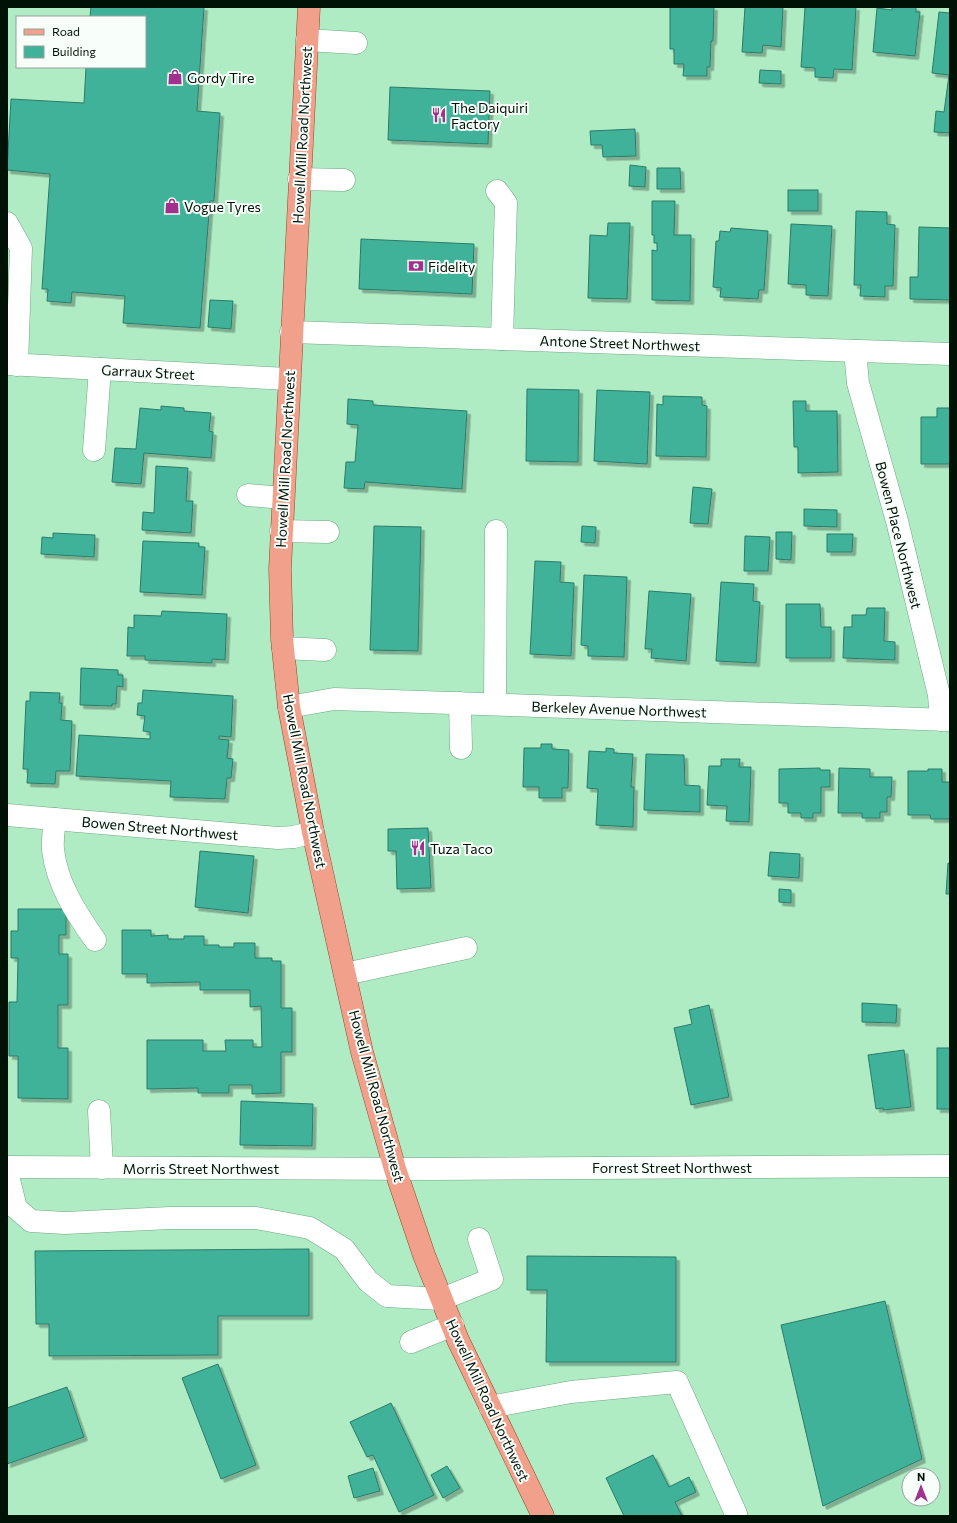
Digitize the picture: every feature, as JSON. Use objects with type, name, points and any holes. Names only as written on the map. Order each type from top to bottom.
[{"type":"main road","name":"Howell Mill Road Northwest","points":[[308,7],[281,531],[280,569],[283,648],[289,707],[313,832],[362,1052],[395,1169],[424,1255],[453,1325],[490,1407],[543,1516]]},
{"type":"street","points":[[307,40],[356,43]]},
{"type":"street","points":[[299,179],[344,180]]},
{"type":"street","points":[[497,191],[506,203],[502,339]]},
{"type":"street","points":[[7,222],[20,248],[12,365]]},
{"type":"street","name":"Antone Street Northwest","points":[[291,332],[950,354]]},
{"type":"street","name":"Bowen Place Northwest","points":[[855,351],[858,383],[897,521],[945,720]]},
{"type":"street","name":"Garraux Street","points":[[12,365],[288,379]]},
{"type":"street","points":[[94,450],[100,369]]},
{"type":"street","points":[[248,495],[283,498]]},
{"type":"street","points":[[281,531],[328,532]]},
{"type":"street","points":[[495,704],[496,531]]},
{"type":"street","points":[[283,648],[324,650]]},
{"type":"street","name":"Berkeley Avenue Northwest","points":[[289,707],[334,699],[945,720]]},
{"type":"street","points":[[460,704],[461,748]]},
{"type":"street","name":"Bowen Street Northwest","points":[[7,815],[278,838],[294,837],[313,832]]},
{"type":"street","points":[[55,819],[53,849],[57,871],[75,911],[95,940]]},
{"type":"street","points":[[345,974],[466,948]]},
{"type":"street","points":[[99,1111],[102,1168]]},
{"type":"street","name":"Forrest Street Northwest","points":[[395,1169],[950,1166]]},
{"type":"street","name":"Morris Street Northwest","points":[[7,1167],[395,1169]]},
{"type":"street","points":[[7,1172],[16,1208],[31,1221],[64,1223],[170,1218],[264,1219],[310,1228],[344,1250],[368,1281],[387,1296],[442,1299],[492,1279],[479,1238]]},
{"type":"street","points":[[411,1342],[453,1325]]},
{"type":"street","points":[[490,1407],[572,1392],[677,1382],[736,1514]]},
{"type":"building","points":[[91,7],[204,7],[197,111],[220,113],[214,201],[210,201],[200,328],[123,323],[125,296],[72,292],[71,303],[47,301],[48,289],[42,289],[50,174],[7,170],[11,99],[84,103],[86,68],[146,68],[146,16],[90,16]]},
{"type":"building","points":[[670,7],[714,7],[713,41],[711,41],[710,67],[707,67],[707,76],[683,76],[684,64],[674,64],[674,49],[670,49]]},
{"type":"building","points":[[745,7],[783,7],[781,47],[763,45],[762,53],[742,52]]},
{"type":"building","points":[[805,7],[856,7],[852,70],[834,69],[833,78],[815,77],[815,68],[801,67]]},
{"type":"building","points":[[892,7],[916,7],[916,12],[920,12],[915,56],[873,52],[877,8],[892,10]]},
{"type":"building","points":[[939,12],[950,13],[950,133],[934,132],[936,111],[944,112],[949,75],[932,73]]},
{"type":"building","points":[[760,70],[781,71],[781,84],[759,83]]},
{"type":"building","name":"The Daiquiri Factory","points":[[390,87],[490,91],[488,144],[388,140]]},
{"type":"building","points":[[635,129],[636,156],[603,157],[602,145],[591,145],[590,131]]},
{"type":"building","points":[[630,165],[646,167],[645,187],[629,186]]},
{"type":"building","points":[[657,168],[680,168],[681,189],[657,189]]},
{"type":"building","points":[[788,190],[818,190],[818,211],[788,211]]},
{"type":"building","points":[[652,201],[675,201],[674,235],[691,235],[690,301],[652,300],[652,250],[657,251],[657,243],[654,243],[654,235],[652,235]]},
{"type":"building","points":[[856,211],[887,212],[887,224],[895,225],[893,286],[885,286],[885,297],[860,296],[861,285],[854,285]]},
{"type":"building","points":[[608,223],[630,223],[627,299],[588,298],[590,235],[607,236]]},
{"type":"building","points":[[791,224],[832,226],[828,296],[806,295],[806,285],[788,284]]},
{"type":"building","points":[[919,227],[950,228],[950,300],[910,299],[910,277],[918,277]]},
{"type":"building","points":[[731,228],[768,231],[764,290],[759,290],[758,299],[720,297],[721,288],[713,287],[716,241],[719,241],[720,231],[730,232]]},
{"type":"building","name":"Fidelity","points":[[361,239],[474,244],[472,294],[359,289]]},
{"type":"building","points":[[210,300],[233,301],[231,329],[208,327]]},
{"type":"building","points":[[527,389],[579,390],[578,462],[526,461]]},
{"type":"building","points":[[597,390],[650,392],[647,464],[594,461]]},
{"type":"building","points":[[663,396],[702,397],[702,405],[707,406],[706,457],[656,456],[657,404],[663,405]]},
{"type":"building","points":[[348,399],[373,401],[373,405],[467,411],[462,489],[365,482],[364,489],[344,488],[346,462],[355,462],[358,425],[347,424]]},
{"type":"building","points":[[793,401],[806,401],[806,411],[837,411],[838,472],[798,473],[798,447],[794,447]]},
{"type":"building","points":[[161,406],[184,408],[184,411],[211,413],[209,431],[213,432],[211,458],[144,453],[141,484],[112,482],[115,448],[136,449],[140,408],[161,410]]},
{"type":"building","points":[[937,408],[950,408],[950,464],[921,464],[921,417],[937,417]]},
{"type":"building","points":[[156,466],[188,468],[186,501],[193,501],[191,533],[142,530],[143,512],[154,513]]},
{"type":"building","points":[[693,487],[712,489],[708,524],[690,523]]},
{"type":"building","points":[[804,509],[837,510],[837,527],[804,526]]},
{"type":"building","points":[[374,526],[421,527],[418,651],[370,650]]},
{"type":"building","points":[[582,526],[596,527],[595,543],[581,542]]},
{"type":"building","points":[[776,532],[792,532],[791,560],[776,559]]},
{"type":"building","points":[[53,533],[95,535],[94,557],[41,554],[42,537],[53,538]]},
{"type":"building","points":[[827,534],[853,534],[852,552],[827,552]]},
{"type":"building","points":[[745,536],[770,537],[768,571],[744,571]]},
{"type":"building","points":[[143,541],[199,543],[199,547],[205,547],[202,595],[140,592]]},
{"type":"building","points":[[535,561],[561,562],[560,582],[574,583],[571,656],[530,654]]},
{"type":"building","points":[[584,575],[627,577],[624,657],[588,656],[588,646],[581,645]]},
{"type":"building","points":[[721,582],[754,584],[753,601],[760,602],[756,663],[716,661]]},
{"type":"building","points":[[649,591],[691,594],[686,661],[651,658],[652,649],[645,649]]},
{"type":"building","points":[[786,604],[820,604],[821,627],[831,627],[831,658],[786,658]]},
{"type":"building","points":[[867,608],[885,608],[884,641],[895,642],[895,660],[843,658],[844,627],[852,627],[852,615],[866,615]]},
{"type":"building","points":[[162,611],[227,614],[225,660],[212,659],[212,663],[145,660],[145,656],[127,656],[128,627],[134,628],[134,615],[161,616]]},
{"type":"building","points":[[81,668],[118,670],[118,675],[123,675],[123,687],[117,686],[116,704],[112,704],[112,706],[80,705]]},
{"type":"building","points":[[143,690],[233,696],[231,737],[219,736],[219,739],[229,740],[227,758],[233,759],[231,778],[227,778],[225,799],[170,797],[171,781],[76,776],[79,735],[150,739],[150,732],[143,731],[145,716],[137,715],[138,703],[142,703]]},
{"type":"building","points":[[30,692],[60,693],[59,703],[62,703],[61,720],[72,721],[70,771],[56,771],[55,784],[27,783],[28,769],[23,769],[26,701],[30,701]]},
{"type":"building","points":[[541,744],[552,744],[552,749],[569,750],[568,788],[562,788],[562,798],[539,798],[539,787],[523,787],[524,748],[541,748]]},
{"type":"building","points":[[606,748],[614,749],[614,753],[633,754],[631,787],[634,787],[633,827],[596,825],[598,789],[587,788],[589,751],[606,752]]},
{"type":"building","points":[[646,754],[684,755],[685,785],[700,786],[700,812],[644,810]]},
{"type":"building","points":[[721,759],[740,759],[739,767],[751,767],[749,822],[726,821],[727,806],[707,805],[709,766],[721,766]]},
{"type":"building","points":[[820,768],[820,770],[830,770],[830,787],[821,787],[821,813],[813,813],[813,818],[801,818],[801,813],[788,813],[788,803],[779,803],[779,769]]},
{"type":"building","points":[[839,768],[870,769],[870,777],[892,777],[891,797],[887,797],[887,812],[880,812],[880,818],[862,818],[862,813],[838,813]]},
{"type":"building","points":[[928,769],[942,769],[942,782],[950,782],[950,819],[931,819],[930,815],[908,815],[908,771],[928,771]]},
{"type":"building","points":[[428,828],[431,888],[397,889],[396,851],[388,851],[388,829]]},
{"type":"building","points":[[200,851],[254,856],[248,913],[195,907]]},
{"type":"building","points":[[770,852],[800,854],[799,878],[768,876]]},
{"type":"building","points":[[948,863],[950,864],[950,894],[946,894]]},
{"type":"building","points":[[779,889],[791,890],[791,903],[779,902]]},
{"type":"building","points":[[18,909],[66,909],[66,935],[59,935],[59,954],[68,954],[68,1005],[58,1005],[58,1048],[68,1048],[68,1099],[18,1098],[18,1056],[9,1056],[9,1002],[17,1002],[18,958],[11,958],[11,931],[18,931]]},
{"type":"building","points":[[122,930],[151,930],[151,936],[168,935],[168,939],[184,939],[184,936],[204,936],[204,945],[219,945],[219,947],[234,947],[234,943],[255,943],[255,958],[272,958],[272,961],[281,961],[281,1008],[292,1008],[292,1052],[281,1052],[281,1093],[252,1094],[252,1085],[229,1085],[229,1093],[198,1093],[198,1088],[147,1089],[147,1040],[203,1040],[203,1051],[226,1051],[225,1040],[253,1040],[253,1047],[262,1047],[261,1006],[250,1007],[250,990],[200,990],[200,982],[147,983],[147,974],[122,974]]},
{"type":"building","points":[[862,1003],[897,1005],[896,1023],[862,1022]]},
{"type":"building","points":[[709,1005],[729,1097],[691,1105],[674,1028],[692,1024],[689,1010]]},
{"type":"building","points":[[937,1048],[950,1048],[950,1109],[937,1109]]},
{"type":"building","points":[[904,1050],[911,1107],[883,1110],[883,1108],[876,1109],[868,1055]]},
{"type":"building","points":[[241,1101],[313,1104],[312,1146],[240,1145]]},
{"type":"building","points":[[309,1249],[309,1316],[218,1316],[218,1355],[49,1356],[49,1324],[36,1324],[35,1251]]},
{"type":"building","points":[[527,1256],[676,1257],[676,1362],[546,1362],[547,1290],[527,1290]]},
{"type":"building","points":[[885,1301],[922,1459],[905,1467],[901,1467],[901,1469],[823,1506],[781,1325]]},
{"type":"building","points":[[218,1364],[256,1465],[221,1479],[182,1378]]},
{"type":"building","points":[[67,1387],[84,1437],[7,1464],[7,1408]]},
{"type":"building","points":[[391,1403],[434,1495],[399,1512],[373,1455],[367,1457],[350,1422]]},
{"type":"building","points":[[653,1455],[669,1487],[689,1477],[696,1492],[675,1502],[682,1516],[624,1516],[606,1478]]},
{"type":"building","points":[[447,1466],[460,1488],[443,1498],[431,1475]]},
{"type":"building","points":[[373,1468],[380,1491],[354,1498],[348,1476]]},
{"type":"place","name":"Gordy Tire","points":[[175,77]]},
{"type":"place","name":"The Daiquiri Factory","points":[[439,115]]},
{"type":"place","name":"Vogue Tyres","points":[[172,206]]},
{"type":"place","name":"Fidelity","points":[[416,266]]},
{"type":"place","name":"Tuza Taco","points":[[418,848]]}]
